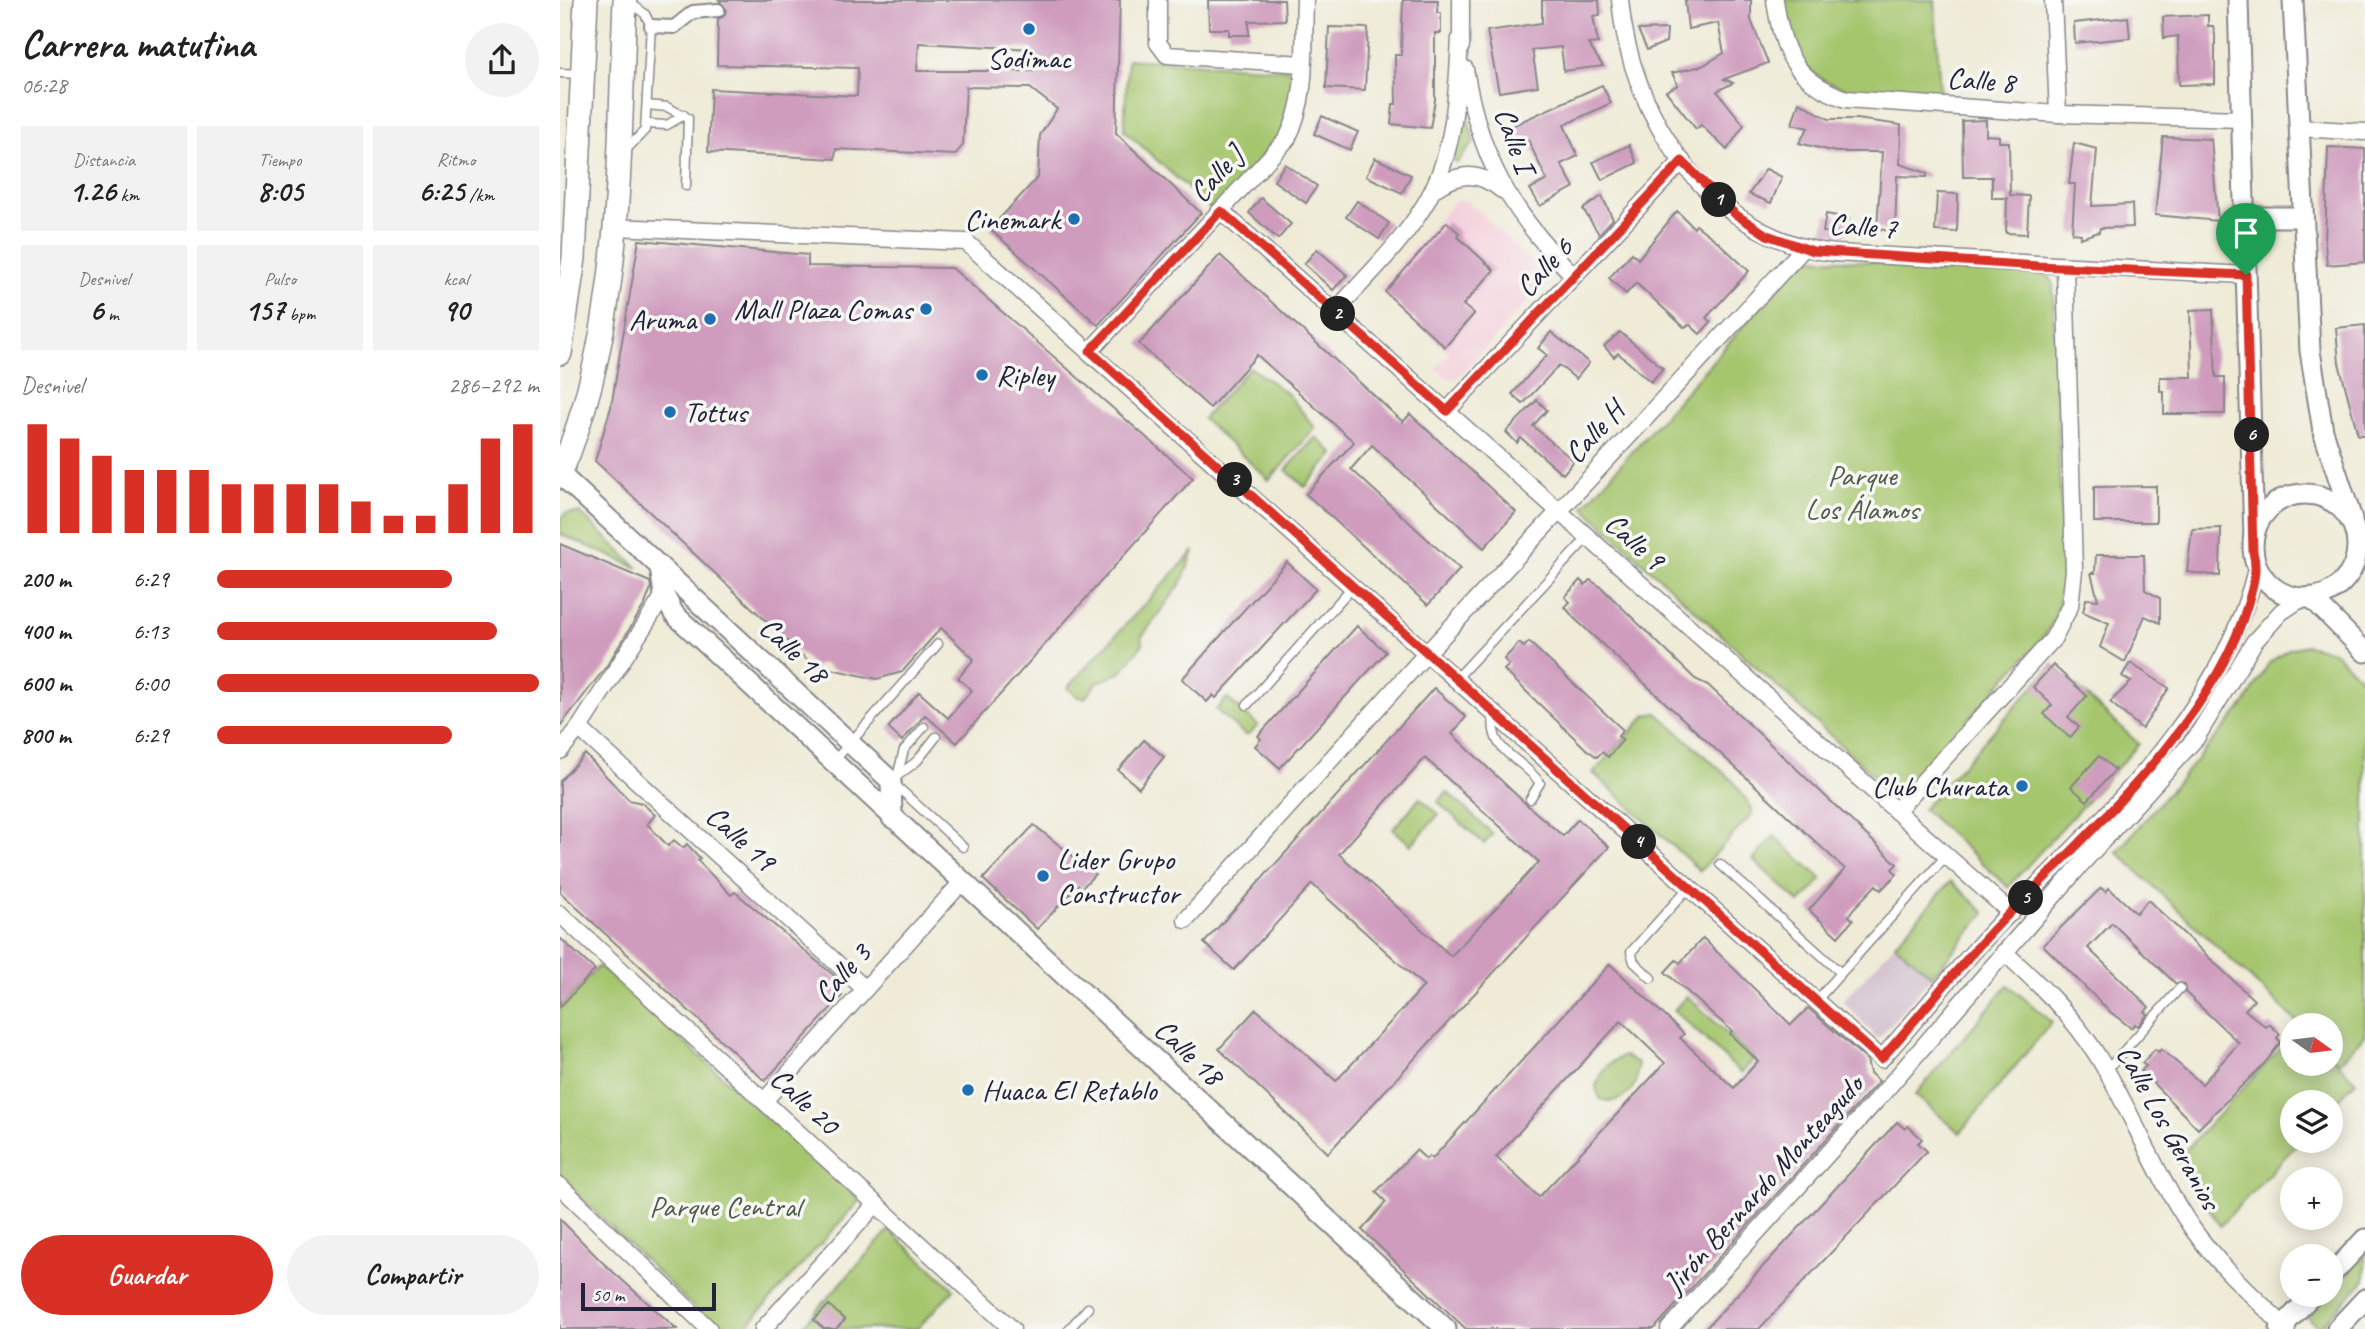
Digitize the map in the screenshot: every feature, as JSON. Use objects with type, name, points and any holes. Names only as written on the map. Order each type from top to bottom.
[{"type":"main road","points":[[560,353],[567,258],[571,74],[586,0]]},
{"type":"main road","points":[[560,474],[594,371],[613,260],[626,0]]},
{"type":"main road","points":[[567,258],[613,260]]},
{"type":"street","points":[[1158,0],[1158,43],[1167,55],[1303,64]]},
{"type":"street","name":"Calle J","points":[[1090,351],[1287,139],[1297,119],[1301,101],[1305,0]]},
{"type":"street","name":"Calle I","points":[[1461,0],[1460,38],[1469,92],[1493,169],[1504,192],[1535,236],[1574,275]]},
{"type":"street","name":"Calle 7","points":[[1620,0],[1623,31],[1633,69],[1663,135],[1682,161],[1735,214],[1767,235],[1803,248],[2065,268],[2246,275]]},
{"type":"street","name":"Calle 8","points":[[1774,0],[1788,55],[1805,78],[1824,91],[1846,99],[2058,114],[2243,119]]},
{"type":"street","points":[[2053,0],[2058,114]]},
{"type":"street","points":[[2238,0],[2253,537],[2257,566],[2275,589],[2307,598],[2365,652]]},
{"type":"street","points":[[2292,0],[2300,128],[2306,306],[2316,396],[2323,431],[2361,550],[2350,573],[2339,585],[2326,593],[2307,598]]},
{"type":"street","points":[[650,26],[674,27],[693,12],[718,10]]},
{"type":"street","points":[[1335,312],[1421,211],[1434,189],[1455,111],[1460,38]]},
{"type":"street","points":[[2300,128],[2365,132]]},
{"type":"street","name":"Calle 6","points":[[1447,411],[1682,161]]},
{"type":"street","points":[[1434,189],[1449,179],[1476,175],[1488,179],[1504,192]]},
{"type":"street","name":"Calle 9","points":[[1221,211],[2011,913]]},
{"type":"street","points":[[2245,217],[2302,217]]},
{"type":"street","points":[[615,228],[966,242],[1816,1001]]},
{"type":"street","name":"Calle H","points":[[1186,920],[1427,653],[1803,248]]},
{"type":"street","points":[[1896,811],[2053,639],[2070,606],[2074,570],[2065,268]]},
{"type":"street","name":"Calle 18","points":[[560,474],[849,743],[894,777]]},
{"type":"street","points":[[2253,537],[2269,508],[2283,498],[2299,494],[2316,495],[2331,500],[2352,519]]},
{"type":"street","name":"Jirón Bernardo Monteagudo","points":[[1816,1001],[1881,1059],[2186,723],[2217,675],[2238,631],[2257,566]]},
{"type":"street","name":"Calle 18","points":[[660,567],[664,595],[674,614],[1446,1329]]},
{"type":"street","points":[[560,751],[579,728],[664,595]]},
{"type":"street","name":"Jirón Bernardo Monteagudo","points":[[1670,1329],[1883,1093],[2004,952],[2196,738],[2266,627],[2307,598]]},
{"type":"street","name":"Calle 19","points":[[579,728],[864,989]]},
{"type":"street","points":[[892,818],[894,777]]},
{"type":"street","name":"Calle 3","points":[[764,1101],[962,882]]},
{"type":"street","name":"Calle 20","points":[[560,914],[1012,1329]]},
{"type":"street","name":"Calle Los Geranios","points":[[2004,952],[2063,1010],[2106,1071],[2157,1170],[2193,1229],[2214,1256],[2283,1328]]},
{"type":"street","points":[[560,1186],[709,1329]]},
{"type":"street","points":[[763,1329],[876,1204]]},
{"type":"street","points":[[2343,1262],[2365,1239]]},
{"type":"street","points":[[2337,1329],[2365,1300]]},
{"type":"street","points":[[2283,1328],[2301,1307]]},
{"type":"lane","points":[[618,158],[644,135],[647,105],[650,26],[645,14],[626,0]]},
{"type":"lane","points":[[647,105],[667,107],[684,115],[689,122],[686,186]]},
{"type":"lane","points":[[646,124],[667,125],[684,115]]},
{"type":"lane","points":[[1456,679],[1588,537]]},
{"type":"lane","points":[[1247,705],[1353,586]]},
{"type":"lane","points":[[833,762],[937,644]]},
{"type":"lane","points":[[1494,713],[1492,728],[1496,743],[1540,783],[1530,799]]},
{"type":"lane","points":[[894,777],[904,750],[924,727]]},
{"type":"lane","points":[[894,777],[917,761],[936,737]]},
{"type":"lane","points":[[894,777],[963,847]]},
{"type":"lane","points":[[1816,1001],[1946,856]]},
{"type":"lane","points":[[1720,864],[1841,973]]},
{"type":"lane","points":[[1651,978],[1634,962],[1631,952],[1689,887]]},
{"type":"lane","points":[[2106,1071],[2180,988]]},
{"type":"lane","points":[[1069,1329],[1088,1308]]},
{"type":"shaded area","points":[[1456,200],[1468,201],[1545,274],[1544,284],[1456,379],[1447,378],[1436,368],[1450,353],[1378,288]]},
{"type":"shaded area","points":[[1895,944],[1932,976],[1878,1039],[1843,1001]]},
{"type":"green space","points":[[1783,0],[1935,0],[1940,97],[1857,91],[1834,85],[1815,74],[1800,58],[1789,33]]},
{"type":"green space","points":[[1128,59],[1296,70],[1292,118],[1214,212],[1124,130]]},
{"type":"green space","points":[[1467,113],[1474,142],[1457,163],[1452,160],[1462,114]]},
{"type":"green space","name":"Parque Los Álamos","points":[[1814,258],[2039,273],[2049,276],[2053,285],[2063,579],[2056,617],[2044,637],[1905,788],[1895,792],[1885,786],[1583,507],[1796,267]]},
{"type":"green space","points":[[1250,367],[1288,394],[1315,428],[1269,480],[1203,419]]},
{"type":"green space","points":[[1316,437],[1334,454],[1305,487],[1286,470]]},
{"type":"green space","points":[[566,513],[580,513],[638,568],[560,534],[560,520]]},
{"type":"green space","points":[[1194,551],[1182,582],[1141,638],[1143,644],[1120,673],[1098,682],[1085,698],[1078,697],[1067,688]]},
{"type":"green space","points":[[2306,645],[2333,651],[2365,683],[2365,1035],[2343,1058],[2343,1013],[2287,1013],[2117,852],[2245,704],[2269,663],[2289,649]]},
{"type":"green space","name":"Club Churata","points":[[2053,665],[2139,744],[2008,887],[1923,809]]},
{"type":"green space","points":[[1227,698],[1258,725],[1250,734],[1245,735],[1216,710]]},
{"type":"green space","points":[[1657,713],[1734,782],[1752,808],[1752,814],[1700,871],[1593,773],[1646,715]]},
{"type":"green space","points":[[1447,792],[1493,834],[1484,844],[1438,802]]},
{"type":"green space","points":[[1420,798],[1439,814],[1411,845],[1393,829]]},
{"type":"green space","points":[[1774,836],[1822,879],[1800,903],[1753,860]]},
{"type":"green space","points":[[1951,881],[1985,913],[1932,976],[1895,944]]},
{"type":"green space","name":"Parque Central","points":[[599,966],[860,1200],[744,1329],[716,1329],[560,1178],[560,1007]]},
{"type":"green space","points":[[2008,985],[2052,1022],[1960,1133],[1915,1095]]},
{"type":"green space","points":[[1687,996],[1754,1059],[1741,1073],[1674,1010]]},
{"type":"green space","points":[[2280,1049],[2280,1076],[2343,1076],[2343,1069],[2356,1081],[2343,1095],[2343,1090],[2280,1090],[2280,1153],[2289,1153],[2220,1226],[2177,1159]]},
{"type":"green space","points":[[1624,1056],[1638,1063],[1636,1083],[1621,1098],[1612,1101],[1600,1099],[1596,1088],[1602,1072],[1613,1061]]},
{"type":"green space","points":[[889,1230],[954,1289],[917,1329],[800,1329]]},
{"type":"green space","points":[[2365,1252],[2365,1280],[2343,1303],[2343,1275]]},
{"type":"green space","points":[[2314,1307],[2339,1307],[2319,1328],[2306,1315]]},
{"type":"building","points":[[719,0],[1120,0],[1116,133],[1201,213],[1098,325],[990,229],[1038,177],[1040,135],[1057,109],[1030,88],[966,87],[963,145],[955,155],[836,149],[835,159],[708,152],[711,89],[857,96],[858,68],[717,65],[718,19],[723,17],[727,10]],"holes":[[[919,43],[1033,49],[1033,71],[917,71]]]},
{"type":"building","points":[[1208,0],[1284,0],[1285,20],[1249,21],[1249,35],[1229,35],[1229,29],[1209,29]]},
{"type":"building","points":[[1403,0],[1438,0],[1437,13],[1441,13],[1441,33],[1435,33],[1435,100],[1430,128],[1391,124],[1393,104],[1396,104],[1395,55],[1401,55]]},
{"type":"building","points":[[1542,0],[1599,0],[1600,15],[1593,16],[1598,43],[1588,44],[1603,66],[1564,71],[1561,47],[1532,50],[1538,86],[1499,92],[1487,31],[1542,23]]},
{"type":"building","points":[[1685,0],[1751,0],[1751,20],[1768,63],[1724,79],[1733,83],[1717,91],[1744,125],[1727,150],[1701,125],[1696,129],[1666,91],[1678,85],[1672,73],[1702,66],[1724,53],[1718,23],[1688,29]]},
{"type":"building","points":[[2208,15],[2208,26],[2213,26],[2215,35],[2215,84],[2179,85],[2178,36],[2164,38],[2163,17]]},
{"type":"building","points":[[2128,17],[2130,38],[2075,43],[2074,23]]},
{"type":"building","points":[[1329,27],[1368,28],[1365,90],[1326,88]]},
{"type":"building","points":[[1667,29],[1666,42],[1647,50],[1638,30]]},
{"type":"building","points":[[1602,85],[1611,103],[1564,125],[1578,156],[1561,164],[1574,187],[1540,206],[1530,189],[1547,180],[1528,140],[1516,146],[1507,128]]},
{"type":"building","points":[[1799,102],[1829,119],[1857,119],[1901,125],[1900,164],[1927,173],[1927,177],[1897,176],[1895,233],[1877,228],[1882,152],[1836,152],[1799,143],[1808,128],[1792,124]]},
{"type":"building","points":[[1322,116],[1358,132],[1350,150],[1314,134]]},
{"type":"building","points":[[1986,120],[1986,135],[1999,136],[1999,142],[2009,142],[2010,195],[2029,196],[2027,234],[2006,233],[2007,198],[1992,198],[1992,177],[1963,177],[1962,121]]},
{"type":"building","points":[[2163,137],[2211,139],[2218,221],[2155,215]]},
{"type":"building","points":[[2074,143],[2097,149],[2092,206],[2132,204],[2133,227],[2100,228],[2099,232],[2080,238],[2081,234],[2072,233],[2075,184],[2069,184]]},
{"type":"building","points":[[1629,145],[1637,163],[1602,180],[1593,162]]},
{"type":"building","points":[[2328,147],[2365,149],[2365,262],[2327,265],[2325,243]]},
{"type":"building","points":[[1375,158],[1411,175],[1402,193],[1366,176]]},
{"type":"building","points":[[1285,164],[1317,186],[1306,203],[1274,181]]},
{"type":"building","points":[[1766,169],[1782,177],[1771,203],[1749,194]]},
{"type":"building","points":[[1937,193],[1958,194],[1957,232],[1935,231]]},
{"type":"building","points":[[1602,196],[1613,219],[1599,234],[1583,209]]},
{"type":"building","points":[[1261,198],[1291,224],[1278,239],[1249,213]]},
{"type":"building","points":[[1357,201],[1389,223],[1379,239],[1346,217]]},
{"type":"building","points":[[1677,211],[1694,228],[1696,225],[1718,242],[1749,271],[1706,318],[1711,322],[1700,334],[1690,325],[1684,327],[1636,283],[1626,294],[1609,278],[1632,253],[1638,259]]},
{"type":"building","points":[[1826,214],[1849,218],[1846,235],[1823,232]]},
{"type":"building","points":[[1447,222],[1459,233],[1457,236],[1494,270],[1463,305],[1474,314],[1445,347],[1385,292]]},
{"type":"building","points":[[639,240],[808,255],[808,266],[952,268],[1193,478],[957,743],[925,715],[902,741],[888,728],[919,692],[948,718],[972,690],[958,678],[974,659],[941,628],[902,672],[877,679],[831,669],[824,664],[814,666],[595,461],[611,407]]},
{"type":"building","points":[[1317,249],[1347,275],[1333,290],[1304,264]]},
{"type":"building","points":[[1220,255],[1403,422],[1410,414],[1516,512],[1484,548],[1372,445],[1351,469],[1460,569],[1428,605],[1306,494],[1354,442],[1257,355],[1210,408],[1139,344]]},
{"type":"building","points":[[2213,309],[2216,377],[2225,377],[2225,414],[2164,414],[2164,391],[2160,391],[2160,377],[2192,377],[2190,310]]},
{"type":"building","points":[[2365,325],[2365,435],[2358,435],[2339,363],[2336,328]]},
{"type":"building","points":[[1551,332],[1589,363],[1576,379],[1559,365],[1523,404],[1512,394],[1547,355],[1538,348]]},
{"type":"building","points":[[1620,332],[1663,368],[1651,382],[1618,353],[1614,357],[1604,346]]},
{"type":"building","points":[[1537,400],[1547,410],[1533,426],[1574,461],[1563,474],[1521,438],[1517,443],[1506,432]]},
{"type":"building","points":[[2156,486],[2156,522],[2094,522],[2094,487]]},
{"type":"building","points":[[2221,528],[2220,576],[2187,572],[2192,529]]},
{"type":"building","points":[[560,544],[650,582],[651,588],[645,604],[606,667],[560,726]]},
{"type":"building","points":[[2096,555],[2144,555],[2145,590],[2160,598],[2160,623],[2145,616],[2125,662],[2100,647],[2109,623],[2083,612],[2086,599],[2098,600],[2091,573],[2095,573]]},
{"type":"building","points":[[1287,562],[1316,589],[1216,698],[1213,695],[1207,702],[1182,679]]},
{"type":"building","points":[[1580,580],[1585,585],[1590,580],[1601,587],[1695,679],[1708,685],[1897,864],[1892,869],[1897,874],[1881,890],[1876,885],[1853,909],[1849,916],[1853,920],[1838,937],[1809,910],[1845,869],[1574,618],[1565,607],[1570,602],[1565,597]]},
{"type":"building","points":[[1357,626],[1386,652],[1280,768],[1255,746],[1261,739],[1258,736]]},
{"type":"building","points":[[1529,642],[1623,730],[1618,736],[1623,740],[1608,757],[1602,752],[1597,757],[1586,749],[1504,670],[1509,665],[1504,659],[1519,643],[1524,647]]},
{"type":"building","points":[[2130,663],[2169,688],[2142,729],[2110,702],[2131,682],[2122,676]]},
{"type":"building","points":[[2053,665],[2087,696],[2068,717],[2079,727],[2070,738],[2044,714],[2052,705],[2033,687]]},
{"type":"building","points":[[1434,688],[1466,717],[1452,734],[1526,804],[1563,836],[1578,819],[1609,847],[1328,1153],[1219,1049],[1256,1009],[1336,1081],[1424,986],[1312,884],[1234,970],[1204,943]],"holes":[[[1425,758],[1539,862],[1451,956],[1339,854]]]},
{"type":"building","points":[[1144,740],[1164,757],[1139,788],[1118,770]]},
{"type":"building","points":[[585,754],[629,800],[642,803],[655,815],[647,824],[668,846],[674,840],[683,848],[687,844],[700,858],[698,861],[731,895],[735,892],[838,979],[842,996],[765,1081],[560,892],[560,781]]},
{"type":"building","points":[[2099,756],[2115,770],[2087,801],[2071,787]]},
{"type":"building","points":[[1034,825],[1095,874],[1082,888],[1078,885],[1037,929],[983,879]]},
{"type":"building","points":[[2101,888],[2106,892],[2109,888],[2136,913],[2148,900],[2254,1000],[2245,1010],[2266,1027],[2269,1024],[2280,1034],[2277,1038],[2280,1043],[2264,1064],[2198,1129],[2141,1071],[2146,1066],[2142,1063],[2155,1049],[2159,1052],[2161,1049],[2202,1084],[2239,1043],[2185,992],[2185,984],[2175,983],[2112,923],[2088,948],[2149,1007],[2145,1012],[2148,1014],[2138,1026],[2135,1024],[2131,1028],[2109,1011],[2043,945]]},
{"type":"building","points":[[560,938],[595,970],[560,1007]]},
{"type":"building","points":[[1703,938],[1791,1025],[1808,1008],[1867,1060],[1870,1073],[1879,1081],[1654,1329],[1466,1329],[1362,1230],[1386,1202],[1376,1192],[1416,1150],[1426,1159],[1429,1156],[1432,1159],[1610,964],[1684,1034],[1680,1038],[1734,1088],[1758,1061],[1730,1034],[1732,1031],[1665,972],[1676,960],[1680,963]],"holes":[[[1621,1021],[1665,1063],[1539,1197],[1496,1157]]]},
{"type":"building","points":[[1897,1122],[1905,1129],[1908,1126],[1922,1139],[1918,1143],[1927,1151],[1759,1329],[1705,1329]]},
{"type":"building","points":[[560,1219],[602,1262],[677,1329],[560,1329]]},
{"type":"building","points":[[829,1305],[845,1320],[836,1329],[824,1329],[814,1320]]},
{"type":"place","name":"Sodimac","points":[[1029,29]]},
{"type":"place","name":"Cinemark","points":[[1074,219]]},
{"type":"place","name":"Mall Plaza Comas","points":[[926,309]]},
{"type":"place","name":"Aruma","points":[[710,319]]},
{"type":"place","name":"Ripley","points":[[982,375]]},
{"type":"place","name":"Tottus","points":[[670,412]]},
{"type":"place","name":"Club Churata","points":[[2022,786]]},
{"type":"place","name":"Lider Grupo Constructor","points":[[1043,876]]},
{"type":"place","name":"Huaca El Retablo","points":[[968,1090]]},
{"type":"route","points":[[1682,161],[1706,188],[1735,214],[1767,235],[1813,251],[2038,266],[2246,275],[2254,489],[2253,552],[2257,566],[2245,615],[2238,631],[2202,700],[2159,756],[2044,880],[1995,928],[1881,1059],[1090,351],[1221,211],[1447,411],[1682,161]]}]
